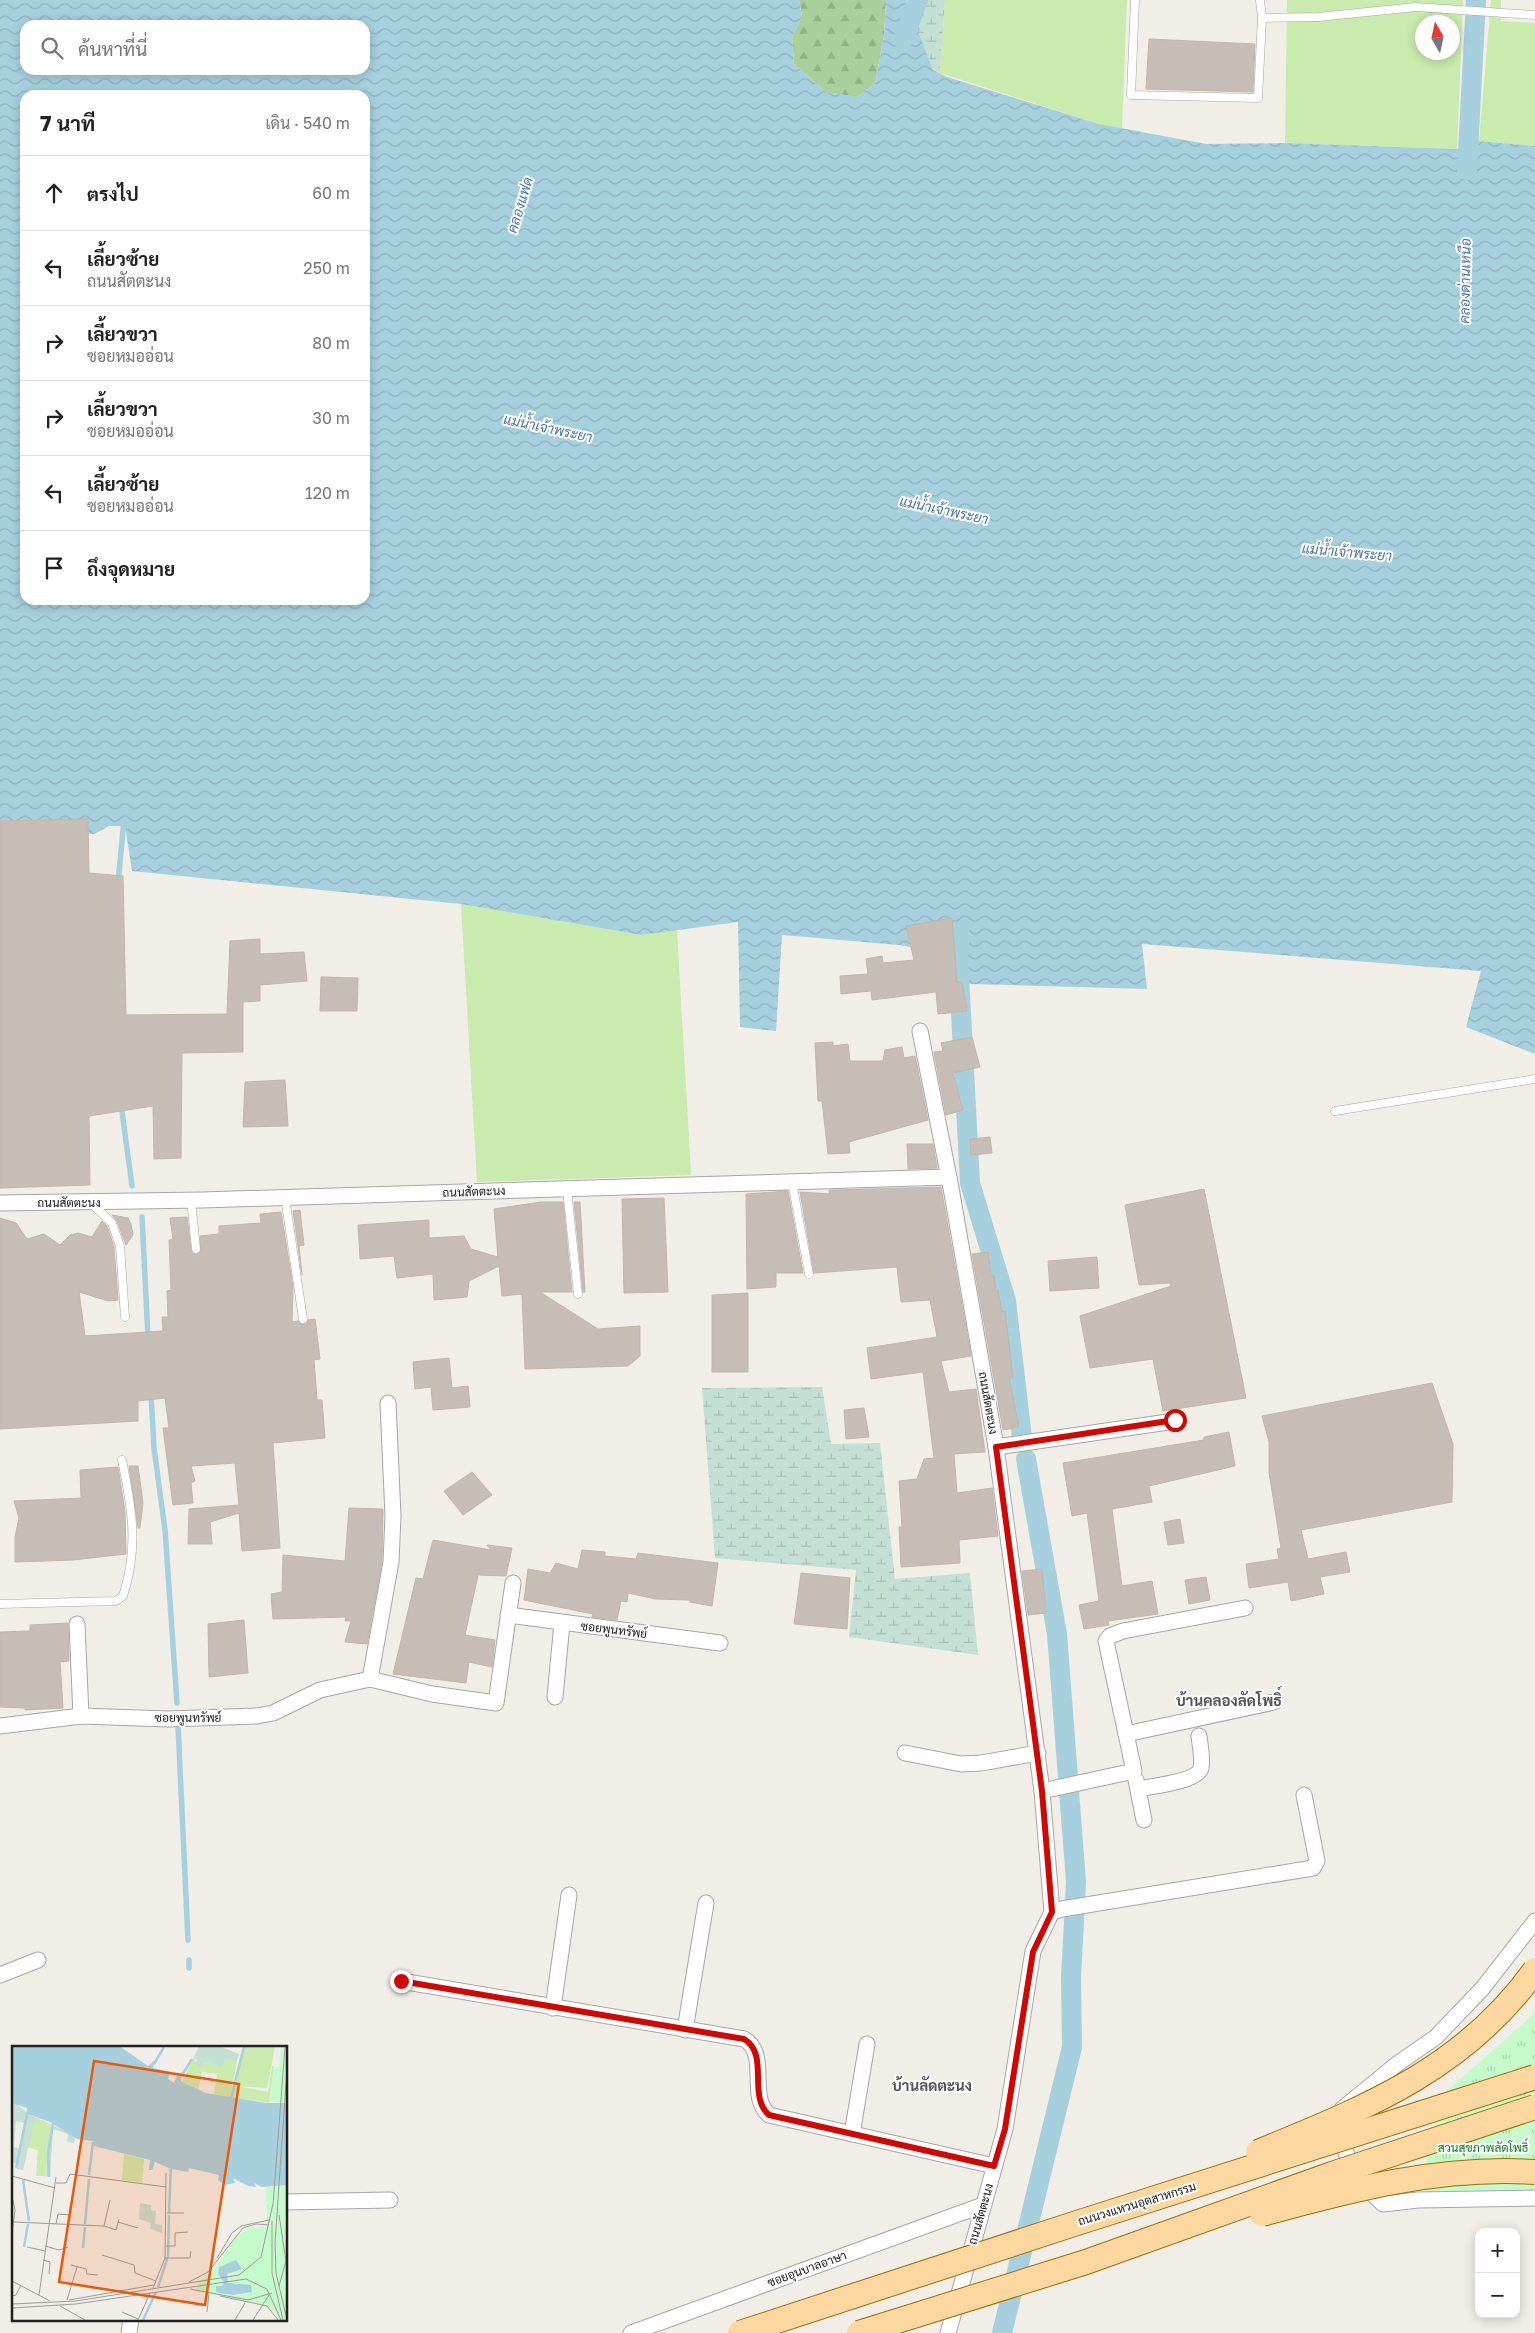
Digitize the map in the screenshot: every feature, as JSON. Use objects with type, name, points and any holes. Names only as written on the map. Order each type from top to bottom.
[{"type":"main road","points":[[1077,2223],[1253,2154],[1388,2095],[1430,2071],[1475,2036],[1521,1990],[1535,1970]]},
{"type":"main road","name":"ถนนวงแหวนอุตสาหกรรม","points":[[740,2333],[1535,2077]]},
{"type":"main road","points":[[1086,2262],[1341,2171],[1535,2107]]},
{"type":"main road","points":[[859,2333],[1086,2262],[1335,2194],[1396,2180],[1455,2172],[1535,2172]]},
{"type":"street","name":"ถนนสัตตะนง","points":[[920,1031],[996,1447],[1038,1753],[1048,1789],[1057,1910],[1033,1952],[1005,2129],[948,2333]]},
{"type":"street","name":"ถนนสัตตะนง","points":[[0,1203],[91,1203],[285,1198],[948,1177]]},
{"type":"street","points":[[370,1679],[391,1553],[393,1516],[388,1403]]},
{"type":"street","points":[[996,1447],[1175,1420]]},
{"type":"street","name":"ซอยพูนทรัพย์","points":[[0,1726],[82,1716],[168,1719],[256,1716],[273,1713],[320,1690],[370,1679],[432,1694],[496,1703],[513,1583]]},
{"type":"street","points":[[1144,1820],[1106,1641],[1110,1636],[1123,1631],[1245,1608]]},
{"type":"street","name":"ซอยพูนทรัพย์","points":[[508,1615],[720,1643]]},
{"type":"street","points":[[555,1697],[562,1623]]},
{"type":"street","points":[[77,1624],[82,1716]]},
{"type":"street","points":[[1126,1734],[1274,1702]]},
{"type":"street","points":[[1138,1789],[1190,1779],[1198,1773],[1201,1767],[1199,1736]]},
{"type":"street","points":[[904,1754],[961,1764],[981,1764],[1038,1753]]},
{"type":"street","points":[[1048,1789],[1134,1771]]},
{"type":"street","points":[[1057,1910],[1313,1868],[1317,1861],[1304,1795]]},
{"type":"street","points":[[553,2008],[569,1895]]},
{"type":"street","points":[[685,2030],[706,1903]]},
{"type":"street","points":[[1535,1921],[1482,1989],[1436,2037],[1396,2064],[1340,2110],[1343,2141],[1354,2174],[1383,2204],[1418,2200],[1535,2198]]},
{"type":"street","points":[[0,1975],[38,1960]]},
{"type":"street","points":[[401,1981],[744,2039],[751,2043],[756,2054],[759,2102],[769,2115],[994,2166]]},
{"type":"street","points":[[852,2134],[867,2044]]},
{"type":"street","points":[[288,2202],[390,2200]]},
{"type":"street","name":"ซอยอุนบาลอาษา","points":[[631,2333],[983,2205]]},
{"type":"street","points":[[130,2333],[131,2320]]},
{"type":"lane","points":[[1135,0],[1131,95],[1258,98],[1262,18],[1260,0]]},
{"type":"lane","points":[[1262,18],[1318,17],[1416,7],[1535,15]]},
{"type":"lane","points":[[1335,1111],[1535,1078]]},
{"type":"lane","points":[[792,1182],[809,1274]]},
{"type":"lane","points":[[567,1190],[578,1294]]},
{"type":"lane","points":[[285,1198],[303,1319]]},
{"type":"lane","points":[[191,1200],[196,1249]]},
{"type":"lane","points":[[91,1203],[112,1223],[120,1246],[125,1317]]},
{"type":"lane","points":[[0,1604],[116,1601],[123,1596],[134,1542],[133,1512],[122,1460]]},
{"type":"green space","points":[[799,0],[886,0],[884,36],[875,84],[857,97],[826,92],[794,64],[792,38],[802,16]]},
{"type":"green space","points":[[906,0],[945,0],[940,73],[933,70]]},
{"type":"green space","points":[[945,0],[1127,0],[1122,129],[1099,124],[940,73]]},
{"type":"green space","points":[[1287,0],[1463,0],[1457,149],[1285,143]]},
{"type":"green space","points":[[1491,0],[1501,0],[1501,21],[1535,23],[1535,146],[1479,141]]},
{"type":"green space","points":[[461,904],[641,935],[677,929],[691,1175],[477,1182]]},
{"type":"green space","points":[[822,1387],[831,1444],[880,1443],[895,1579],[970,1573],[978,1655],[849,1637],[856,1570],[715,1558],[702,1388]]},
{"type":"green space","name":"สวนสุขภาพลัดโพธิ์","points":[[1535,2010],[1535,2200],[1418,2200],[1441,2096],[1527,2020]]},
{"type":"water","points":[[0,0],[799,0],[802,16],[792,38],[794,64],[826,92],[857,97],[875,84],[884,36],[886,0],[906,0],[933,70],[947,77],[1099,124],[1206,144],[1285,143],[1457,149],[1479,141],[1535,146],[1535,1054],[1466,1027],[1481,971],[1142,944],[1147,989],[970,984],[955,955],[899,945],[782,935],[776,1031],[740,1027],[738,922],[641,935],[461,904],[132,871],[125,826],[109,826],[94,834],[0,829]]},
{"type":"building","points":[[1149,39],[1255,44],[1253,92],[1146,89]]},
{"type":"building","points":[[88,819],[89,873],[123,876],[126,1015],[227,1014],[230,941],[260,939],[260,954],[304,952],[307,981],[260,985],[260,1001],[243,1002],[243,1052],[182,1053],[181,1158],[154,1159],[153,1106],[89,1116],[90,1185],[0,1188],[0,821]]},
{"type":"building","points":[[952,918],[957,982],[962,982],[967,1011],[938,1014],[936,992],[872,1000],[871,991],[841,994],[840,976],[868,974],[866,959],[882,956],[883,963],[914,960],[906,926]]},
{"type":"building","points":[[321,977],[358,978],[357,1011],[320,1011]]},
{"type":"building","points":[[972,1037],[980,1067],[953,1073],[963,1110],[946,1115],[934,1052],[943,1051],[941,1043]]},
{"type":"building","points":[[833,1042],[833,1046],[848,1044],[850,1061],[883,1061],[885,1050],[902,1047],[904,1058],[915,1056],[928,1120],[849,1142],[850,1153],[828,1154],[822,1101],[818,1101],[815,1043]]},
{"type":"building","points":[[285,1080],[288,1126],[243,1127],[245,1082]]},
{"type":"building","points":[[990,1137],[992,1153],[971,1155],[970,1139]]},
{"type":"building","points":[[907,1144],[933,1144],[937,1168],[908,1169]]},
{"type":"building","points":[[941,1187],[971,1356],[941,1361],[949,1392],[976,1389],[985,1452],[954,1454],[957,1493],[992,1488],[998,1536],[959,1540],[960,1563],[901,1567],[899,1527],[902,1527],[899,1481],[917,1479],[924,1459],[934,1458],[923,1372],[871,1379],[867,1348],[937,1337],[930,1300],[901,1302],[897,1267],[814,1273],[800,1192],[830,1194],[829,1190]]},
{"type":"building","points":[[1204,1189],[1246,1398],[1163,1411],[1153,1359],[1090,1368],[1080,1316],[1171,1286],[1170,1283],[1139,1285],[1125,1205]]},
{"type":"building","points":[[788,1191],[803,1273],[776,1273],[776,1287],[747,1289],[746,1194]]},
{"type":"building","points":[[664,1198],[668,1292],[624,1293],[622,1199]]},
{"type":"building","points":[[541,1202],[563,1202],[572,1292],[540,1292],[598,1329],[640,1326],[640,1356],[628,1366],[525,1369],[522,1294],[502,1296],[499,1266],[469,1281],[467,1297],[434,1300],[433,1274],[397,1278],[394,1256],[360,1259],[358,1225],[429,1220],[429,1238],[464,1236],[471,1249],[498,1257],[494,1209]]},
{"type":"building","points":[[574,1202],[580,1202],[585,1292],[583,1292]]},
{"type":"building","points":[[300,1210],[304,1245],[299,1246],[302,1275],[293,1211]]},
{"type":"building","points":[[281,1212],[293,1287],[292,1322],[298,1321],[303,1325],[308,1320],[315,1319],[320,1359],[314,1360],[317,1400],[322,1400],[325,1438],[273,1443],[280,1548],[242,1551],[239,1513],[210,1522],[212,1544],[188,1544],[189,1509],[239,1505],[235,1463],[191,1466],[195,1481],[191,1483],[193,1503],[173,1505],[163,1428],[169,1428],[165,1398],[138,1401],[138,1421],[0,1429],[0,1218],[16,1223],[27,1239],[44,1234],[60,1245],[70,1235],[78,1233],[92,1237],[102,1221],[107,1226],[114,1247],[118,1300],[108,1301],[79,1292],[85,1336],[163,1331],[162,1317],[168,1317],[167,1291],[171,1290],[169,1240],[173,1239],[170,1218],[187,1217],[191,1250],[196,1255],[201,1251],[200,1236],[219,1234],[219,1226],[261,1223],[260,1214]]},
{"type":"building","points":[[112,1215],[128,1218],[131,1224],[133,1235],[126,1245],[117,1221]]},
{"type":"building","points":[[988,1252],[991,1276],[994,1276],[1002,1312],[1005,1311],[1013,1377],[1009,1378],[1019,1427],[1003,1430],[972,1254]]},
{"type":"building","points":[[1097,1257],[1099,1288],[1050,1291],[1048,1261]]},
{"type":"building","points":[[748,1293],[748,1372],[712,1372],[712,1295]]},
{"type":"building","points":[[449,1358],[452,1388],[468,1386],[470,1407],[433,1410],[431,1387],[415,1389],[413,1362]]},
{"type":"building","points":[[1432,1383],[1453,1444],[1452,1502],[1301,1530],[1308,1559],[1346,1552],[1350,1572],[1320,1577],[1324,1594],[1291,1601],[1288,1582],[1249,1588],[1246,1564],[1279,1559],[1277,1549],[1281,1548],[1269,1472],[1269,1442],[1262,1416]]},
{"type":"building","points":[[864,1408],[869,1437],[846,1439],[844,1410]]},
{"type":"building","points":[[1229,1432],[1235,1466],[1149,1486],[1152,1502],[1112,1509],[1122,1586],[1152,1581],[1158,1614],[1108,1621],[1109,1625],[1084,1629],[1079,1605],[1099,1601],[1087,1513],[1072,1516],[1063,1463],[1204,1440],[1204,1437]]},
{"type":"building","points":[[129,1466],[138,1466],[143,1503],[140,1528],[138,1528]]},
{"type":"building","points":[[118,1467],[125,1512],[126,1554],[73,1560],[15,1562],[15,1537],[19,1518],[14,1501],[81,1498],[80,1470]]},
{"type":"building","points":[[472,1472],[492,1495],[463,1515],[444,1491]]},
{"type":"building","points":[[349,1508],[383,1509],[382,1561],[367,1644],[345,1642],[351,1621],[345,1621],[346,1617],[273,1619],[271,1594],[282,1592],[283,1555],[345,1561]]},
{"type":"building","points":[[1180,1519],[1184,1543],[1168,1545],[1164,1522]]},
{"type":"building","points":[[433,1540],[491,1550],[487,1545],[512,1548],[506,1576],[478,1575],[465,1635],[495,1640],[492,1667],[469,1662],[466,1683],[393,1674],[416,1578],[423,1579]]},
{"type":"building","points":[[582,1550],[605,1552],[605,1556],[636,1559],[638,1553],[718,1563],[712,1606],[690,1602],[690,1600],[656,1599],[628,1593],[627,1602],[621,1601],[617,1620],[592,1617],[593,1614],[524,1600],[528,1569],[550,1573],[556,1563],[578,1569]]},
{"type":"building","points":[[1042,1569],[1046,1613],[1028,1615],[1022,1571]]},
{"type":"building","points":[[801,1573],[850,1578],[847,1629],[794,1624]]},
{"type":"building","points":[[1206,1577],[1210,1600],[1189,1604],[1185,1580]]},
{"type":"building","points":[[244,1620],[248,1673],[209,1677],[208,1624]]},
{"type":"building","points":[[68,1623],[69,1661],[60,1662],[63,1708],[25,1710],[25,1708],[0,1707],[0,1632],[30,1631],[30,1625]]},
{"type":"waterway","points":[[903,40],[918,0]]},
{"type":"waterway","name":"คลองด่านเหนือ","points":[[1467,170],[1476,0]]},
{"type":"waterway","points":[[118,883],[124,820]]},
{"type":"waterway","points":[[960,934],[958,957],[970,1183],[1006,1301],[1022,1438]]},
{"type":"waterway","points":[[121,1104],[132,1186]]},
{"type":"waterway","points":[[142,1217],[148,1337]]},
{"type":"waterway","points":[[151,1394],[154,1448],[165,1530],[177,1703]]},
{"type":"waterway","points":[[1002,2333],[1072,2047],[1071,1978],[1076,1882],[1057,1634],[1026,1459]]},
{"type":"waterway","points":[[178,1725],[188,1940]]},
{"type":"waterway","points":[[189,1960],[189,1968]]},
{"type":"district","name":"บ้านคลองลัดโพธิ์","points":[[1229,1701]]},
{"type":"district","name":"บ้านลัดตะนง","points":[[932,2086]]},
{"type":"route","points":[[401,1981],[744,2039],[751,2043],[756,2054],[759,2102],[763,2110],[769,2115],[994,2166],[1005,2129],[1033,1952],[1052,1912],[1042,1791],[996,1447],[1067,1438],[1175,1420]]},
{"type":"water label","name":"คลองแฟด","points":[[520,205]]},
{"type":"water label","name":"แม่น้ำเจ้าพระยา","points":[[548,428]]},
{"type":"water label","name":"แม่น้ำเจ้าพระยา","points":[[944,510]]},
{"type":"water label","name":"แม่น้ำเจ้าพระยา","points":[[1347,552]]}]
